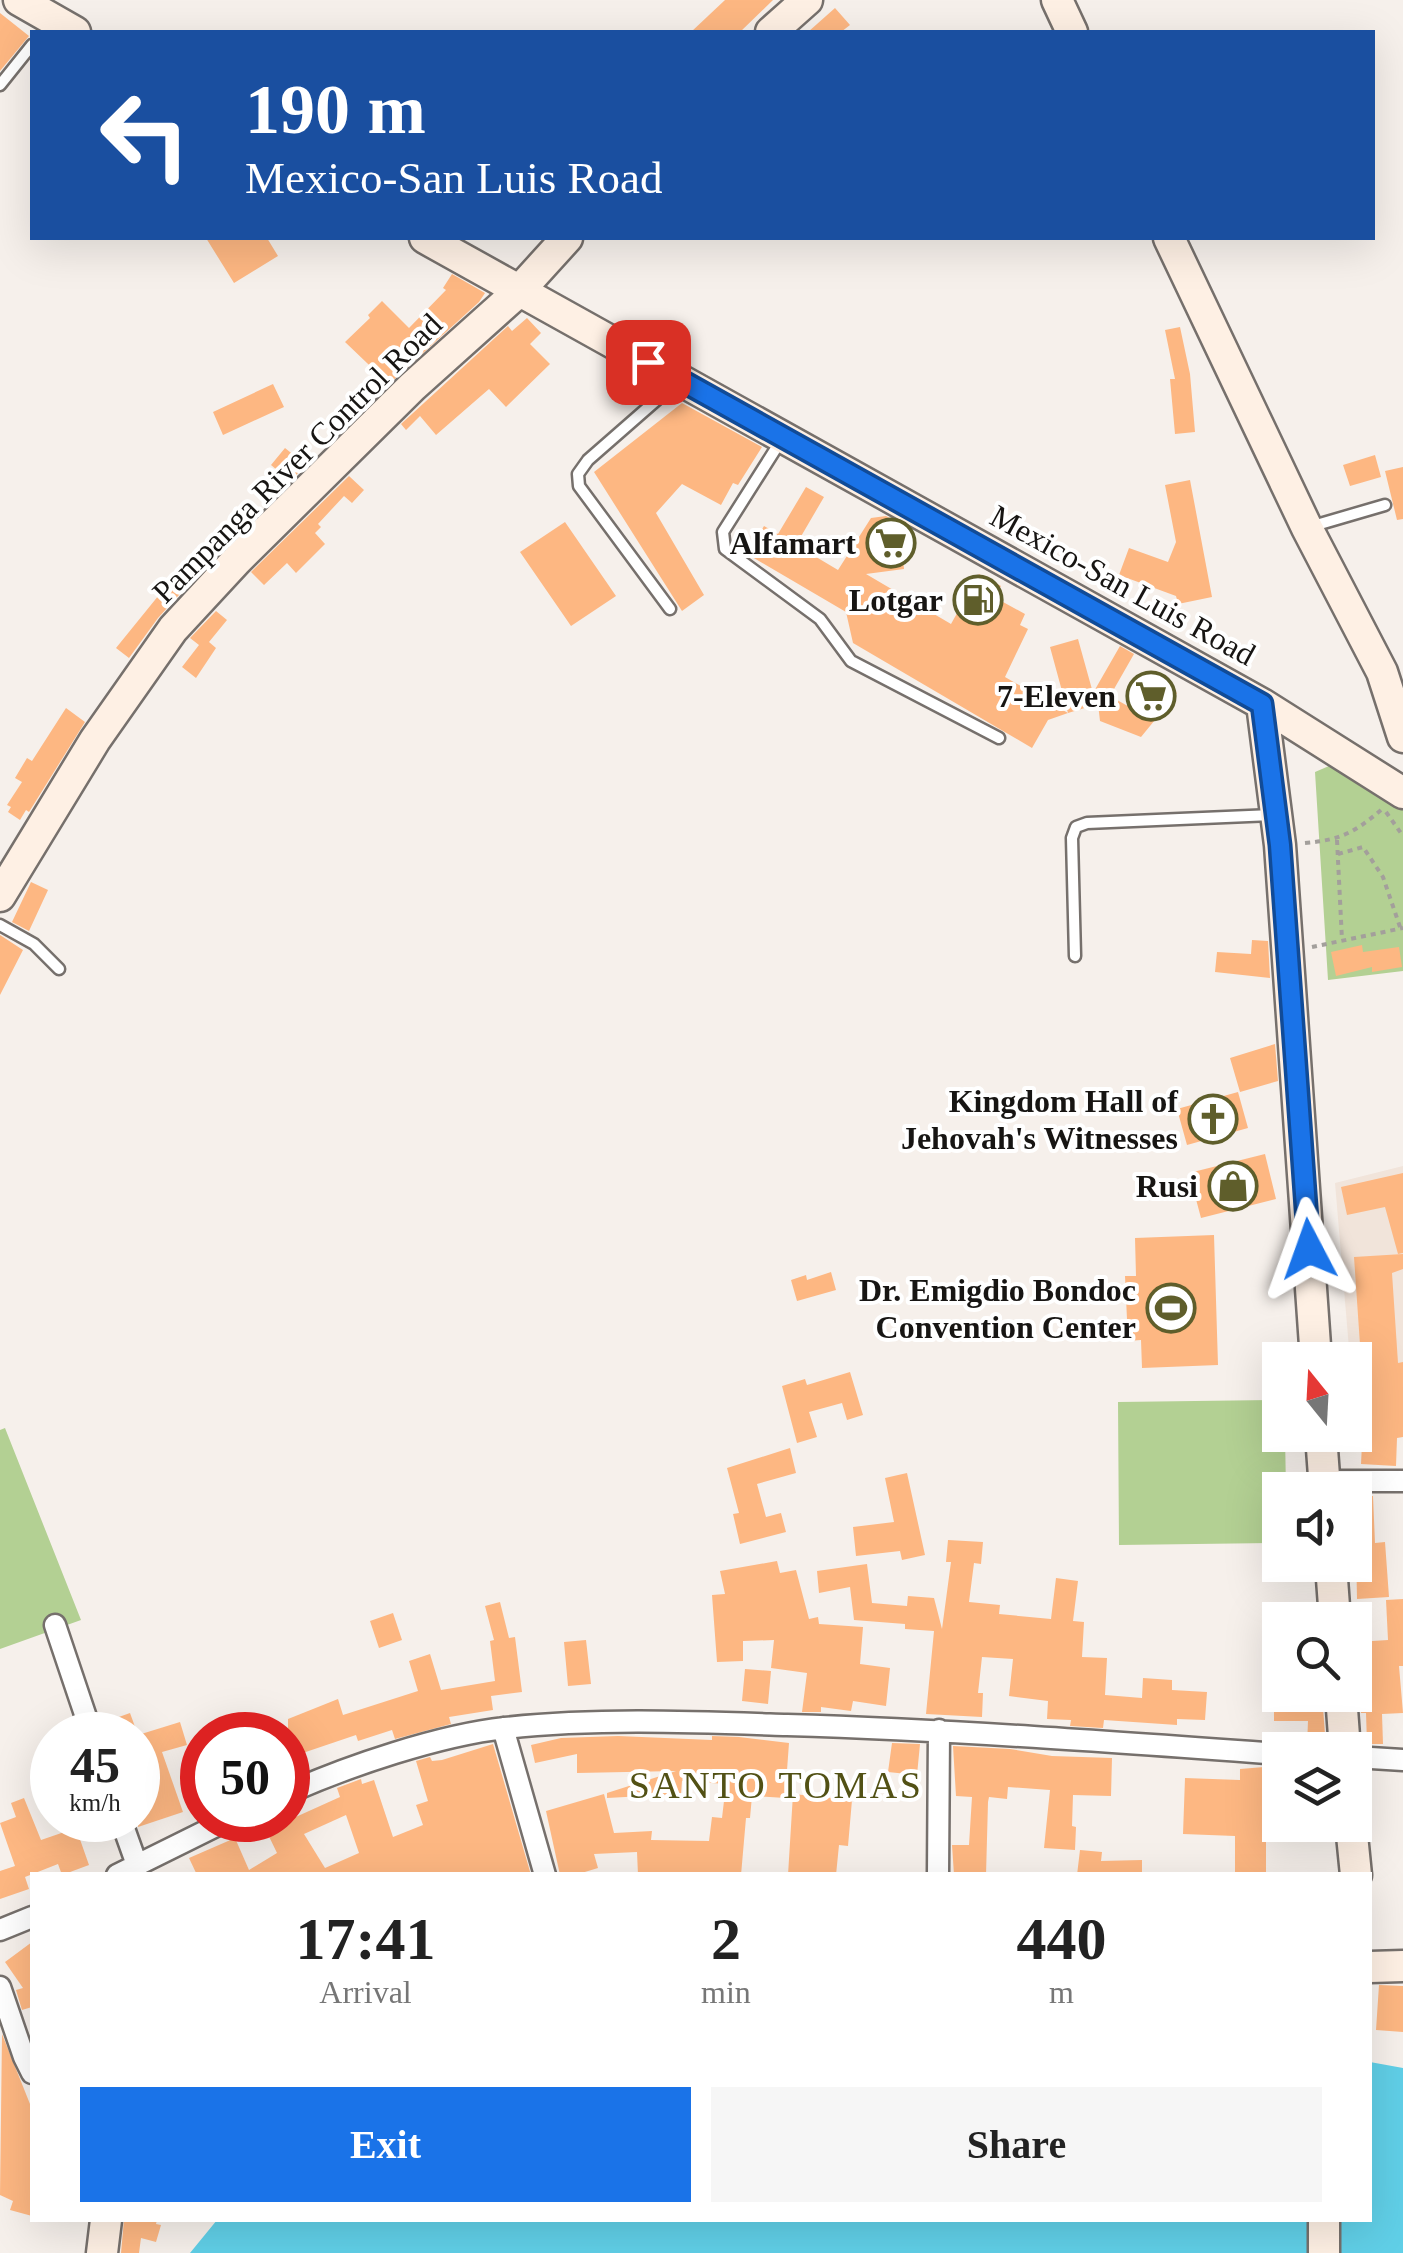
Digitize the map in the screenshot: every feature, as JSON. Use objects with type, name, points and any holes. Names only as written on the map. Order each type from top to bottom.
[{"type":"main road","points":[[18,0],[57,28]]},
{"type":"main road","points":[[773,30],[807,0]]},
{"type":"main road","points":[[1057,0],[1071,30]]},
{"type":"main road","name":"Mexico-San Luis Road","points":[[429,240],[1262,704],[1278,830],[1315,1342]]},
{"type":"main road","name":"Pampanga River Control Road","points":[[0,896],[96,740],[173,629],[236,560],[412,388],[518,292],[565,240]]},
{"type":"main road","points":[[1170,240],[1307,528],[1382,672],[1403,737]]},
{"type":"main road","points":[[1262,704],[1403,793]]},
{"type":"main road","points":[[1353,1842],[1356,1872]]},
{"type":"main road","points":[[1372,1967],[1403,1966]]},
{"type":"main road","points":[[102,2253],[106,2222]]},
{"type":"main road","points":[[1324,2222],[1324,2253]]},
{"type":"street","points":[[1372,1482],[1403,1480]]},
{"type":"street","points":[[54,1625],[84,1712]]},
{"type":"street","points":[[310,1784],[349,1768],[503,1728],[719,1723],[938,1730],[1262,1753]]},
{"type":"street","points":[[503,1728],[544,1872]]},
{"type":"street","points":[[938,1730],[938,1872]]},
{"type":"street","points":[[1372,1759],[1403,1760]]},
{"type":"street","points":[[128,1842],[136,1864]]},
{"type":"street","points":[[122,1872],[182,1842]]},
{"type":"street","points":[[0,1930],[30,1918]]},
{"type":"street","points":[[0,1988],[30,2068]]},
{"type":"lane","points":[[0,84],[30,47]]},
{"type":"lane","points":[[670,609],[579,486],[578,474],[588,460],[680,379]]},
{"type":"lane","points":[[784,437],[723,532],[725,549],[820,620],[851,660],[999,738]]},
{"type":"lane","points":[[1307,528],[1386,505]]},
{"type":"lane","points":[[1075,956],[1072,838],[1076,827],[1087,823],[1278,830]]},
{"type":"lane","points":[[0,925],[34,944],[59,970]]},
{"type":"path","points":[[1278,830],[1337,840],[1383,808],[1403,836]]},
{"type":"path","points":[[1337,840],[1342,941]]},
{"type":"path","points":[[1288,952],[1402,928],[1383,877],[1362,847],[1338,854]]},
{"type":"shaded area","points":[[1403,1166],[1403,1398],[1372,1399],[1372,1342],[1348,1342],[1335,1183]]},
{"type":"green space","points":[[1329,766],[1403,806],[1403,971],[1328,980],[1315,772]]},
{"type":"green space","points":[[1262,1400],[1262,1452],[1285,1452],[1286,1472],[1262,1472],[1262,1543],[1119,1545],[1118,1402]]},
{"type":"green space","points":[[5,1428],[81,1620],[0,1649],[0,1430]]},
{"type":"water","points":[[1372,2062],[1403,2068],[1403,2253],[190,2253],[215,2222],[1372,2222]]},
{"type":"building","points":[[725,0],[773,0],[742,30],[693,30]]},
{"type":"building","points":[[835,8],[850,25],[844,30],[810,30]]},
{"type":"building","points":[[0,13],[29,36],[0,71]]},
{"type":"building","points":[[207,240],[268,240],[278,256],[234,283]]},
{"type":"building","points":[[452,274],[485,293],[389,384],[345,342],[382,301],[409,328],[446,290],[443,288]]},
{"type":"building","points":[[527,318],[541,333],[530,344],[550,364],[506,407],[489,389],[436,435],[420,416],[406,430],[401,424],[508,326],[512,331]]},
{"type":"building","points":[[1180,327],[1190,374],[1195,432],[1175,434],[1170,379],[1175,379],[1165,330]]},
{"type":"building","points":[[273,384],[284,407],[223,435],[213,412]]},
{"type":"building","points":[[682,403],[762,447],[721,505],[682,484],[656,513],[704,595],[682,611],[594,472]]},
{"type":"building","points":[[285,448],[306,465],[290,481],[271,465]]},
{"type":"building","points":[[1375,455],[1381,477],[1350,486],[1343,465]]},
{"type":"building","points":[[1403,467],[1403,519],[1397,520],[1385,471]]},
{"type":"building","points":[[349,476],[364,490],[352,503],[344,496],[318,524],[321,527],[315,533],[325,544],[296,573],[287,563],[264,585],[251,572]]},
{"type":"building","points":[[1190,480],[1212,597],[1178,604],[1176,596],[1119,575],[1129,548],[1168,562],[1176,542],[1165,485]]},
{"type":"building","points":[[806,487],[824,497],[796,545],[838,570],[871,518],[886,516],[899,523],[904,569],[866,574],[951,624],[979,574],[1001,586],[994,597],[1025,614],[1020,625],[1028,629],[1005,677],[1068,713],[1048,720],[1032,748],[853,643],[846,612],[747,554],[764,526],[778,534]]},
{"type":"building","points":[[565,522],[616,596],[571,626],[520,552]]},
{"type":"building","points":[[176,574],[189,584],[129,658],[116,648]]},
{"type":"building","points":[[216,611],[227,620],[209,642],[216,648],[196,678],[182,667],[199,645],[190,638]]},
{"type":"building","points":[[1078,639],[1093,693],[1120,646],[1134,654],[1110,696],[1133,709],[1162,681],[1177,693],[1141,737],[1100,721],[1098,704],[1068,713],[1050,647]]},
{"type":"building","points":[[66,708],[85,722],[29,812],[26,810],[20,820],[8,812],[11,807],[7,805],[22,782],[15,778],[27,758],[32,761]]},
{"type":"building","points":[[31,882],[48,890],[29,931],[12,922]]},
{"type":"building","points":[[0,935],[23,950],[0,995]]},
{"type":"building","points":[[1252,940],[1268,941],[1270,978],[1215,972],[1217,952],[1251,954]]},
{"type":"building","points":[[1362,945],[1363,952],[1399,947],[1402,967],[1372,972],[1372,967],[1336,976],[1331,952]]},
{"type":"building","points":[[1275,1044],[1278,1081],[1240,1092],[1230,1058]]},
{"type":"building","name":"Kingdom Hall of Jehovah's Witnesses","points":[[1238,1092],[1248,1128],[1187,1145],[1177,1109]]},
{"type":"building","name":"Rusi","points":[[1265,1154],[1276,1199],[1201,1218],[1189,1173]]},
{"type":"building","points":[[1403,1173],[1403,1253],[1398,1254],[1385,1207],[1347,1215],[1341,1187]]},
{"type":"building","name":"Dr. Emigdio Bondoc Convention Center","points":[[1214,1235],[1218,1365],[1142,1368],[1141,1340],[1128,1341],[1125,1276],[1136,1276],[1135,1238]]},
{"type":"building","points":[[1403,1254],[1403,1269],[1392,1273],[1398,1363],[1403,1362],[1403,1437],[1397,1438],[1396,1466],[1361,1464],[1362,1452],[1372,1452],[1372,1342],[1360,1342],[1354,1257]]},
{"type":"building","points":[[831,1272],[836,1290],[797,1301],[791,1280],[806,1275],[807,1280]]},
{"type":"building","points":[[850,1372],[863,1415],[847,1420],[842,1403],[809,1412],[817,1437],[797,1443],[782,1386],[805,1379],[807,1385]]},
{"type":"building","points":[[790,1448],[796,1473],[757,1484],[766,1517],[781,1513],[786,1532],[740,1544],[733,1514],[739,1513],[727,1468]]},
{"type":"building","points":[[907,1473],[925,1555],[902,1560],[900,1551],[856,1556],[853,1527],[894,1522],[885,1478]]},
{"type":"building","points":[[1373,1496],[1375,1543],[1385,1542],[1389,1597],[1357,1599],[1357,1582],[1372,1582]]},
{"type":"building","points":[[948,1540],[983,1542],[981,1564],[974,1563],[969,1602],[1000,1605],[999,1614],[1051,1619],[1056,1578],[1078,1581],[1073,1621],[1084,1622],[1082,1657],[1107,1658],[1105,1695],[1142,1698],[1143,1678],[1172,1680],[1172,1690],[1207,1692],[1205,1720],[1177,1719],[1177,1725],[1104,1720],[1103,1728],[1070,1726],[1071,1720],[1047,1719],[1048,1701],[1009,1696],[1013,1659],[982,1657],[978,1693],[983,1693],[982,1717],[926,1714],[934,1631],[854,1620],[850,1587],[819,1593],[817,1571],[867,1564],[872,1603],[907,1606],[908,1596],[934,1598],[942,1629],[951,1562],[946,1562]]},
{"type":"building","points":[[777,1561],[780,1573],[796,1570],[809,1619],[818,1617],[819,1624],[863,1627],[860,1664],[890,1668],[886,1706],[853,1701],[851,1711],[821,1707],[821,1712],[802,1712],[807,1673],[771,1668],[774,1640],[743,1641],[743,1661],[717,1662],[712,1595],[725,1594],[720,1571]]},
{"type":"building","points":[[1403,1599],[1403,1666],[1399,1666],[1403,1713],[1382,1714],[1383,1744],[1372,1744],[1372,1732],[1367,1732],[1366,1713],[1361,1712],[1372,1712],[1372,1641],[1388,1640],[1386,1600]]},
{"type":"building","points":[[500,1602],[509,1638],[515,1637],[522,1692],[491,1696],[493,1710],[449,1717],[451,1724],[395,1739],[392,1730],[358,1741],[356,1735],[310,1751],[310,1712],[306,1712],[338,1699],[343,1715],[418,1691],[409,1661],[430,1654],[441,1690],[495,1681],[490,1641],[494,1640],[485,1606]]},
{"type":"building","points":[[393,1613],[402,1640],[379,1648],[370,1621]]},
{"type":"building","points":[[586,1640],[591,1684],[568,1686],[564,1642]]},
{"type":"building","points":[[745,1669],[771,1671],[768,1704],[742,1701]]},
{"type":"building","points":[[1274,1712],[1323,1712],[1325,1732],[1308,1732],[1308,1721],[1274,1721]]},
{"type":"building","points":[[180,1722],[180,1747],[162,1752],[180,1813],[160,1820],[160,1728]]},
{"type":"building","points":[[712,1736],[789,1743],[785,1798],[752,1796],[741,1872],[638,1872],[637,1852],[594,1854],[598,1868],[559,1872],[546,1811],[604,1794],[614,1833],[652,1831],[651,1840],[709,1841],[712,1817],[722,1818],[726,1784],[682,1781],[681,1794],[607,1798],[607,1793],[676,1771],[577,1773],[577,1754],[535,1763],[531,1745],[561,1738],[712,1740]]},
{"type":"building","points":[[892,1743],[920,1744],[917,1775],[888,1772]]},
{"type":"building","points":[[493,1744],[530,1872],[196,1872],[189,1858],[226,1842],[237,1842],[249,1870],[277,1853],[272,1842],[309,1842],[325,1868],[359,1853],[346,1815],[310,1831],[310,1811],[340,1797],[337,1788],[361,1779],[362,1784],[374,1780],[393,1837],[423,1825],[416,1805],[428,1801],[416,1761],[430,1757],[432,1761],[442,1760]]},
{"type":"building","points":[[953,1746],[1112,1758],[1111,1796],[1073,1795],[1075,1850],[1044,1848],[1050,1790],[1008,1787],[1007,1799],[989,1797],[986,1872],[954,1872],[952,1845],[969,1845],[972,1797],[956,1796]]},
{"type":"building","points":[[1262,1767],[1266,1872],[1235,1872],[1235,1836],[1183,1834],[1185,1778],[1240,1780],[1240,1769]]},
{"type":"building","points":[[793,1794],[852,1800],[848,1846],[839,1845],[836,1872],[788,1872]]},
{"type":"building","points":[[24,1798],[30,1813],[30,1842],[81,1842],[89,1865],[70,1872],[61,1872],[58,1864],[30,1872],[25,1877],[29,1889],[0,1899],[0,1871],[15,1866],[0,1823],[16,1817],[11,1803]]},
{"type":"building","points":[[1080,1850],[1102,1852],[1101,1861],[1142,1860],[1142,1872],[1077,1872]]},
{"type":"building","points":[[30,1943],[30,2008],[22,2010],[16,1990],[23,1988],[5,1962]]},
{"type":"building","points":[[1379,1985],[1403,1986],[1403,2032],[1376,2030]]},
{"type":"building","points":[[2,2034],[30,2104],[30,2215],[10,2210],[13,2201],[0,2195]]},
{"type":"building","points":[[124,2222],[161,2225],[156,2242],[141,2238],[139,2253],[121,2253]]},
{"type":"place","name":"Alfamart","points":[[891,543]]},
{"type":"place","name":"Lotgar","points":[[978,600]]},
{"type":"place","name":"7-Eleven","points":[[1151,696]]},
{"type":"place","name":"Kingdom Hall of Jehovah's Witnesses","points":[[1213,1119]]},
{"type":"place","name":"Rusi","points":[[1233,1186]]},
{"type":"place","name":"Dr. Emigdio Bondoc Convention Center","points":[[1171,1308]]},
{"type":"district","name":"SANTO TOMAS","points":[[776,1785]]},
{"type":"route","points":[[648,362],[1262,704],[1280,845],[1309,1249]]}]
